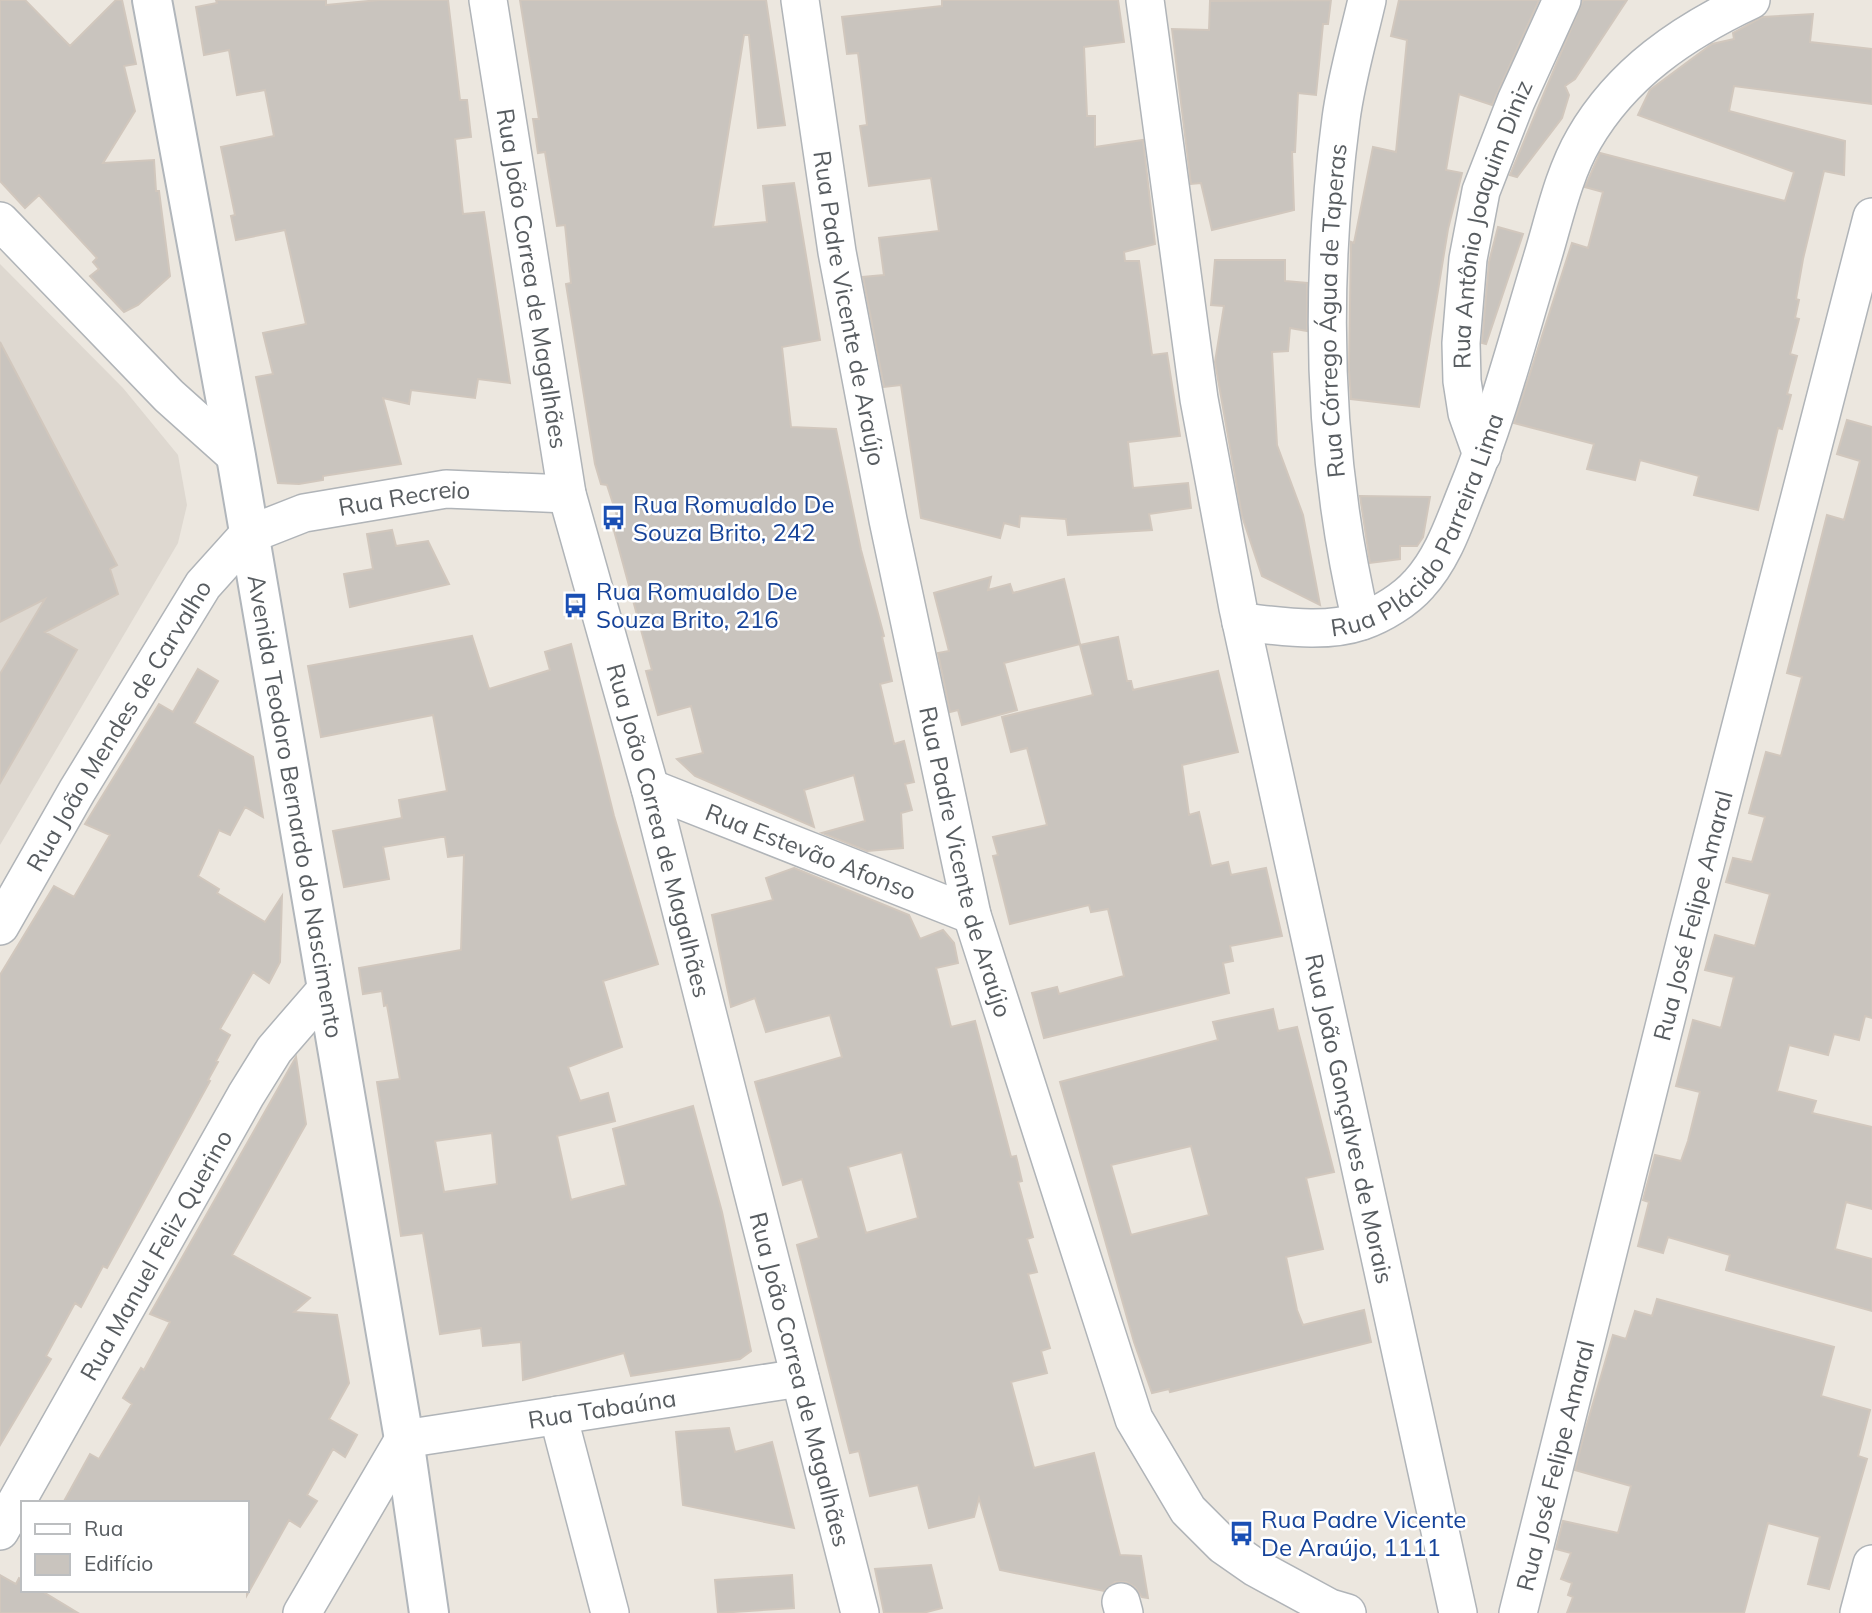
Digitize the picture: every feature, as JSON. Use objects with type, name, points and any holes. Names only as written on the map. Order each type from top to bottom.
[{"type":"street","name":"Avenida Teodoro Bernardo do Nascimento","points":[[152,0],[236,456],[325,991],[404,1439],[429,1613]]},
{"type":"street","name":"Rua João Correa de Magalhães","points":[[488,0],[567,494],[650,788],[860,1613]]},
{"type":"street","name":"Rua Padre Vicente de Araújo","points":[[800,0],[839,265],[888,520],[972,915],[1134,1419],[1188,1510],[1223,1545],[1256,1568],[1329,1608],[1347,1613]]},
{"type":"street","points":[[1145,0],[1199,399],[1241,622]]},
{"type":"street","name":"Rua Córrego Água de Taperas","points":[[1361,621],[1346,556],[1326,368],[1329,236],[1341,117],[1367,0]]},
{"type":"street","name":"Rua Antônio Joaquim Diniz","points":[[1482,455],[1467,413],[1462,381],[1461,343],[1468,259],[1481,191],[1516,100],[1562,0]]},
{"type":"street","name":"Rua Plácido Parreira Lima","points":[[1241,622],[1328,628],[1361,621],[1390,607],[1419,584],[1444,549],[1482,455],[1562,192],[1583,141],[1609,100],[1646,63],[1703,23],[1751,0]]},
{"type":"street","name":"Rua José Felipe Amaral","points":[[1518,1613],[1687,935],[1872,217]]},
{"type":"street","points":[[0,221],[169,396],[236,456]]},
{"type":"street","name":"Rua Recreio","points":[[248,535],[304,513],[446,489],[567,494]]},
{"type":"street","name":"Rua João Mendes de Carvalho","points":[[0,926],[77,791],[196,595],[248,535]]},
{"type":"street","name":"Rua João Gonçalves de Morais","points":[[1241,622],[1458,1613]]},
{"type":"street","name":"Rua Estevão Afonso","points":[[650,788],[972,915]]},
{"type":"street","name":"Rua Manuel Feliz Querino","points":[[0,1531],[246,1095],[274,1050],[325,991]]},
{"type":"street","name":"Rua Tabaúna","points":[[404,1439],[800,1378]]},
{"type":"street","points":[[558,1415],[610,1613]]},
{"type":"street","points":[[302,1613],[404,1439]]},
{"type":"street","points":[[1859,1613],[1872,1564]]},
{"type":"shaded area","points":[[0,264],[123,388],[178,455],[187,505],[178,543],[0,845]]},
{"type":"building","points":[[0,0],[25,0],[70,46],[116,0],[122,0],[136,64],[124,66],[135,111],[103,163],[154,160],[156,191],[159,191],[170,276],[138,305],[124,312],[90,276],[99,269],[93,262],[97,258],[39,195],[25,208],[0,181]]},
{"type":"building","points":[[216,0],[326,0],[326,5],[379,0],[448,0],[460,100],[467,100],[471,137],[455,139],[463,214],[484,212],[510,383],[478,379],[475,398],[411,390],[409,404],[383,398],[401,464],[323,476],[323,480],[299,484],[278,483],[256,377],[273,374],[263,333],[306,324],[285,230],[236,240],[231,216],[235,215],[221,147],[274,136],[265,90],[237,95],[229,50],[204,55],[196,7],[217,3]]},
{"type":"building","points":[[520,0],[766,0],[785,125],[758,128],[749,35],[744,35],[713,227],[767,222],[763,186],[794,183],[820,340],[782,347],[791,427],[836,429],[892,681],[880,684],[894,744],[904,741],[914,782],[905,784],[912,810],[901,813],[903,848],[867,851],[822,833],[865,821],[854,775],[804,790],[814,827],[695,776],[677,759],[703,753],[691,706],[658,715],[646,671],[652,670],[613,527],[620,525],[607,485],[601,484],[595,464],[566,284],[571,283],[565,225],[557,226],[545,152],[538,153],[533,119],[539,119]]},
{"type":"building","points":[[942,0],[1118,0],[1124,42],[1084,47],[1087,116],[1095,116],[1095,147],[1143,140],[1155,244],[1124,252],[1125,261],[1139,261],[1152,355],[1167,353],[1180,436],[1128,442],[1133,488],[1188,483],[1191,508],[1149,514],[1152,530],[1068,535],[1066,519],[1020,516],[1019,527],[1004,523],[1000,538],[921,518],[901,385],[884,387],[863,277],[884,275],[879,238],[939,231],[931,178],[869,186],[860,126],[867,125],[858,53],[847,54],[842,17],[942,6]]},
{"type":"building","points":[[1331,0],[1328,24],[1323,24],[1316,95],[1298,93],[1295,152],[1292,152],[1294,210],[1212,230],[1201,183],[1191,184],[1172,29],[1209,30],[1210,1]]},
{"type":"building","points":[[1399,0],[1539,0],[1492,105],[1459,94],[1446,170],[1462,173],[1448,229],[1419,407],[1351,399],[1349,370],[1351,242],[1354,243],[1373,147],[1396,152],[1407,40],[1391,36]]},
{"type":"building","points":[[1583,0],[1627,0],[1575,79],[1565,86],[1569,95],[1562,118],[1517,177],[1510,175]]},
{"type":"building","points":[[1813,14],[1810,42],[1872,49],[1872,104],[1734,86],[1729,111],[1845,141],[1844,175],[1824,171],[1803,259],[1796,299],[1799,300],[1795,318],[1799,319],[1790,354],[1797,356],[1787,394],[1791,395],[1782,429],[1778,428],[1758,510],[1694,495],[1699,476],[1640,460],[1635,480],[1587,469],[1594,444],[1514,423],[1572,243],[1588,248],[1603,192],[1585,187],[1600,153],[1785,201],[1794,172],[1638,115],[1650,90],[1712,44],[1734,39],[1733,33],[1762,17]]},
{"type":"building","points":[[1498,227],[1523,234],[1486,344],[1482,343],[1489,262]]},
{"type":"building","points":[[1215,260],[1285,260],[1285,281],[1307,283],[1307,331],[1290,328],[1288,351],[1272,352],[1277,445],[1303,515],[1320,605],[1262,576],[1242,516],[1215,362],[1224,306],[1211,305]]},
{"type":"building","points":[[0,342],[117,565],[110,569],[118,594],[45,632],[77,650],[0,783],[0,674],[45,599],[0,622]]},
{"type":"building","points":[[1847,420],[1872,427],[1872,1018],[1865,1016],[1859,1040],[1834,1034],[1828,1055],[1789,1045],[1777,1091],[1816,1101],[1812,1113],[1872,1127],[1872,1209],[1846,1202],[1835,1249],[1872,1259],[1872,1311],[1726,1270],[1730,1255],[1668,1237],[1663,1253],[1638,1246],[1649,1202],[1643,1200],[1655,1155],[1681,1161],[1700,1092],[1676,1086],[1693,1020],[1721,1028],[1734,977],[1705,970],[1715,935],[1755,946],[1770,894],[1726,882],[1733,858],[1752,862],[1765,817],[1749,813],[1766,752],[1781,756],[1802,677],[1787,673],[1827,515],[1844,520],[1860,461],[1837,454]]},
{"type":"building","points":[[1360,496],[1430,497],[1423,537],[1417,546],[1400,546],[1400,559],[1370,563]]},
{"type":"building","points":[[392,530],[396,546],[428,541],[449,584],[350,607],[344,574],[373,569],[367,534]]},
{"type":"building","points":[[991,577],[988,590],[1010,584],[1013,593],[1064,579],[1080,644],[1004,663],[1017,710],[962,725],[958,710],[950,712],[938,653],[949,651],[934,593]]},
{"type":"building","points":[[472,636],[489,689],[550,670],[545,652],[571,644],[614,816],[658,964],[603,981],[622,1047],[568,1067],[580,1101],[608,1093],[615,1121],[557,1136],[571,1200],[626,1185],[613,1129],[693,1106],[722,1212],[751,1351],[740,1359],[631,1376],[624,1353],[523,1380],[521,1342],[483,1346],[481,1328],[440,1334],[423,1233],[401,1236],[377,1082],[400,1079],[387,1005],[384,1006],[382,991],[363,994],[359,968],[461,950],[464,855],[448,857],[445,837],[383,847],[389,879],[344,887],[333,831],[402,818],[399,800],[447,791],[433,715],[321,737],[308,666]],"holes":[[[492,1133],[497,1184],[444,1192],[435,1141]]]},
{"type":"building","points":[[1118,637],[1127,681],[1131,681],[1133,690],[1218,671],[1238,752],[1182,765],[1189,815],[1199,812],[1211,866],[1228,862],[1231,875],[1266,868],[1282,936],[1230,946],[1233,961],[1223,963],[1229,993],[1044,1038],[1032,993],[1057,987],[1059,994],[1124,976],[1108,909],[1091,912],[1089,905],[1010,924],[993,856],[998,855],[993,837],[1047,825],[1027,748],[1011,752],[1002,717],[1093,695],[1080,645]]},
{"type":"building","points":[[198,669],[218,681],[194,723],[253,757],[263,817],[245,807],[230,835],[219,830],[198,876],[219,889],[217,893],[265,922],[282,896],[280,962],[269,983],[253,972],[220,1029],[230,1035],[216,1061],[218,1062],[208,1080],[210,1081],[107,1268],[103,1266],[81,1307],[75,1303],[46,1356],[51,1359],[0,1445],[0,975],[54,886],[74,897],[110,835],[85,824],[159,704],[173,712]]},
{"type":"building","points":[[794,868],[909,915],[920,939],[943,930],[954,943],[958,963],[936,968],[951,1027],[975,1021],[1011,1157],[1016,1156],[1022,1181],[1018,1182],[1033,1237],[1027,1239],[1037,1272],[1028,1274],[1050,1348],[1041,1351],[1047,1373],[1011,1382],[1034,1468],[1094,1453],[1120,1555],[1141,1556],[1148,1598],[1142,1597],[1135,1587],[1126,1582],[1115,1582],[1104,1591],[1000,1570],[979,1498],[974,1517],[929,1528],[918,1485],[870,1496],[859,1451],[850,1453],[797,1245],[819,1238],[802,1179],[783,1185],[755,1082],[842,1057],[830,1015],[766,1032],[755,998],[731,1007],[712,915],[773,900],[766,878]],"holes":[[[902,1152],[918,1218],[866,1233],[848,1167]]]},
{"type":"building","points":[[1273,1009],[1278,1031],[1297,1027],[1334,1172],[1306,1178],[1323,1249],[1286,1257],[1297,1310],[1303,1325],[1364,1310],[1371,1342],[1170,1392],[1169,1389],[1152,1393],[1134,1342],[1060,1082],[1218,1040],[1213,1022]],"holes":[[[1191,1146],[1209,1215],[1131,1235],[1111,1165]]]},
{"type":"building","points":[[296,1057],[306,1124],[232,1255],[310,1298],[294,1312],[337,1315],[349,1383],[329,1419],[357,1435],[345,1457],[333,1449],[307,1495],[317,1501],[300,1527],[289,1520],[247,1595],[248,1501],[64,1501],[90,1454],[99,1459],[132,1404],[123,1398],[141,1368],[144,1370],[170,1322],[150,1314]]},
{"type":"building","points":[[1657,1299],[1834,1347],[1821,1396],[1870,1410],[1858,1456],[1867,1459],[1829,1589],[1808,1584],[1820,1537],[1768,1523],[1744,1613],[1567,1613],[1573,1597],[1568,1595],[1572,1583],[1561,1579],[1571,1553],[1556,1549],[1563,1521],[1618,1533],[1631,1486],[1575,1470],[1585,1431],[1613,1335],[1626,1339],[1635,1311],[1652,1316]]},
{"type":"building","points":[[729,1428],[735,1452],[772,1442],[794,1528],[683,1505],[676,1432]]},
{"type":"building","points":[[931,1565],[942,1608],[923,1613],[884,1613],[875,1569]]},
{"type":"building","points":[[0,1575],[16,1584],[19,1578],[21,1579],[21,1592],[43,1592],[78,1613],[0,1613]]},
{"type":"building","points":[[792,1575],[794,1608],[718,1613],[715,1580]]},
{"type":"place","name":"Rua Romualdo De Souza Brito, 242","points":[[613,518]]},
{"type":"place","name":"Rua Romualdo De Souza Brito, 216","points":[[576,605]]},
{"type":"place","name":"Rua Padre Vicente De Araújo, 1111","points":[[1241,1533]]}]
